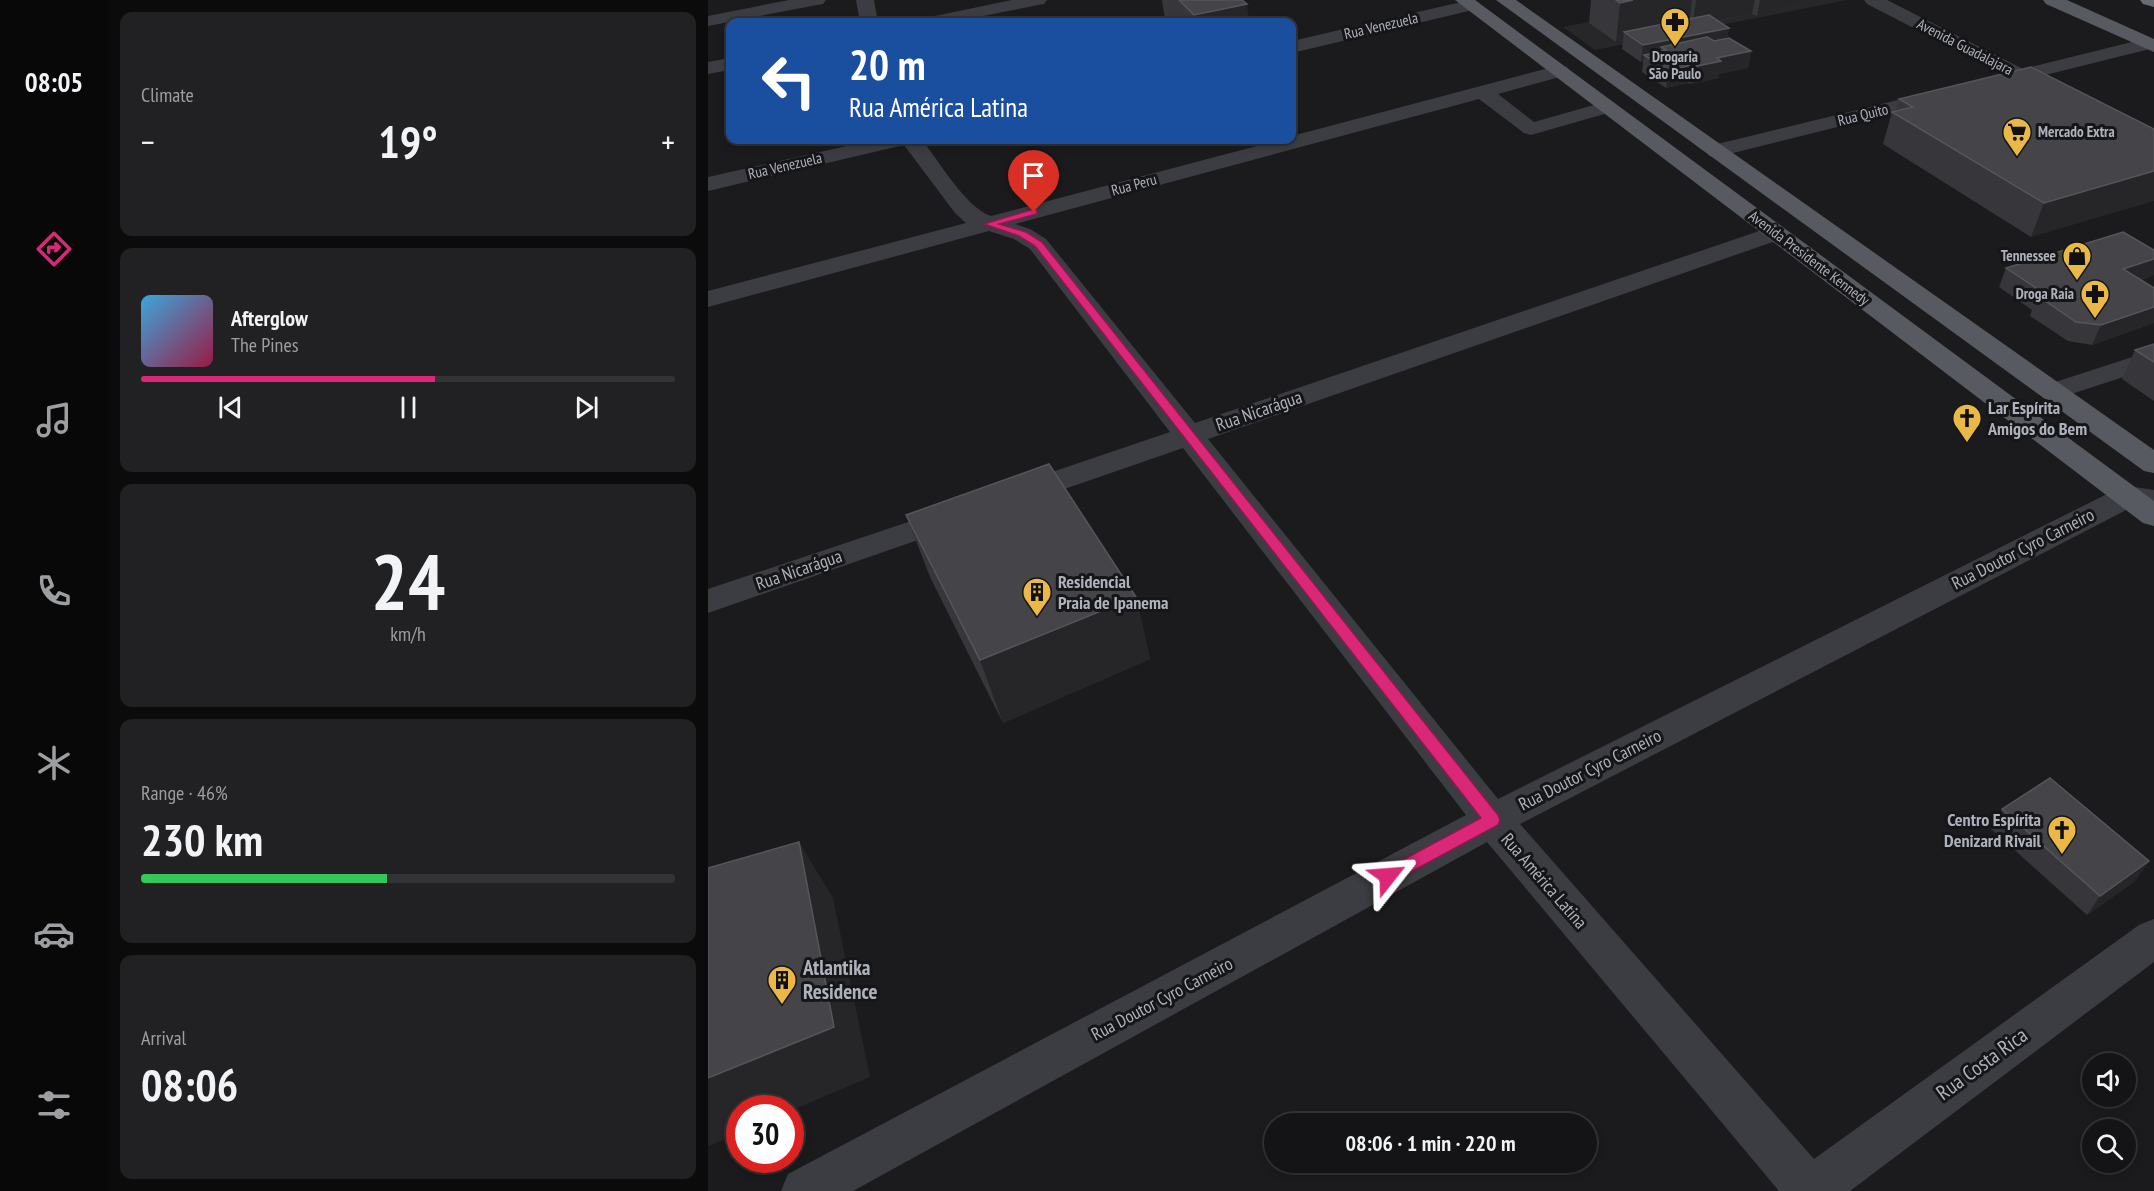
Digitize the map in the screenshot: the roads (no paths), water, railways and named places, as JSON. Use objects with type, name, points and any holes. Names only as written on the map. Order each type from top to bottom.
[{"type":"highway","points":[[2149,0],[2154,2]]},
{"type":"main road","name":"Avenida Presidente Kennedy","points":[[1504,0],[2154,464]]},
{"type":"main road","points":[[2052,0],[2151,45]]},
{"type":"main road","name":"Avenida Presidente Kennedy","points":[[1467,3],[2145,504]]},
{"type":"street","points":[[708,21],[817,0]]},
{"type":"street","points":[[865,0],[868,18]]},
{"type":"street","points":[[950,18],[1038,0]]},
{"type":"street","name":"Avenida Guadalajara","points":[[1873,0],[2051,91]]},
{"type":"street","name":"Rua Venezuela","points":[[1296,46],[1467,3]]},
{"type":"street","name":"Rua Quito","points":[[1717,151],[2151,45]]},
{"type":"street","points":[[708,68],[726,65]]},
{"type":"street","name":"Rua Peru","points":[[1296,142],[1560,71]]},
{"type":"street","points":[[1483,92],[1531,129],[1608,107]]},
{"type":"street","name":"Rua Venezuela","points":[[708,184],[881,144]]},
{"type":"street","name":"Rua América Latina","points":[[914,144],[963,208],[974,218],[1022,234],[1038,244],[1191,435],[1492,820],[1810,1191]]},
{"type":"street","name":"Rua Peru","points":[[708,299],[1288,144]]},
{"type":"street","name":"Rua Nicarágua","points":[[708,601],[1776,233]]},
{"type":"street","points":[[2053,392],[2154,358]]},
{"type":"street","name":"Rua Doutor Cyro Carneiro","points":[[805,1191],[1492,820],[2145,504]]},
{"type":"street","name":"Rua Costa Rica","points":[[1810,1191],[2154,938]]},
{"type":"place","name":"Drogaria São Paulo","points":[[1675,48]]},
{"type":"place","name":"Mercado Extra","points":[[2017,158]]},
{"type":"place","name":"Tennessee","points":[[2077,282]]},
{"type":"place","name":"Droga Raia","points":[[2095,320]]},
{"type":"place","name":"Lar Espírita Amigos do Bem","points":[[1967,444]]},
{"type":"place","name":"Residencial Praia de Ipanema","points":[[1037,618]]},
{"type":"place","name":"Centro Espírita Denizard Rivail","points":[[2062,856]]},
{"type":"place","name":"Atlantika Residence","points":[[782,1006]]}]
